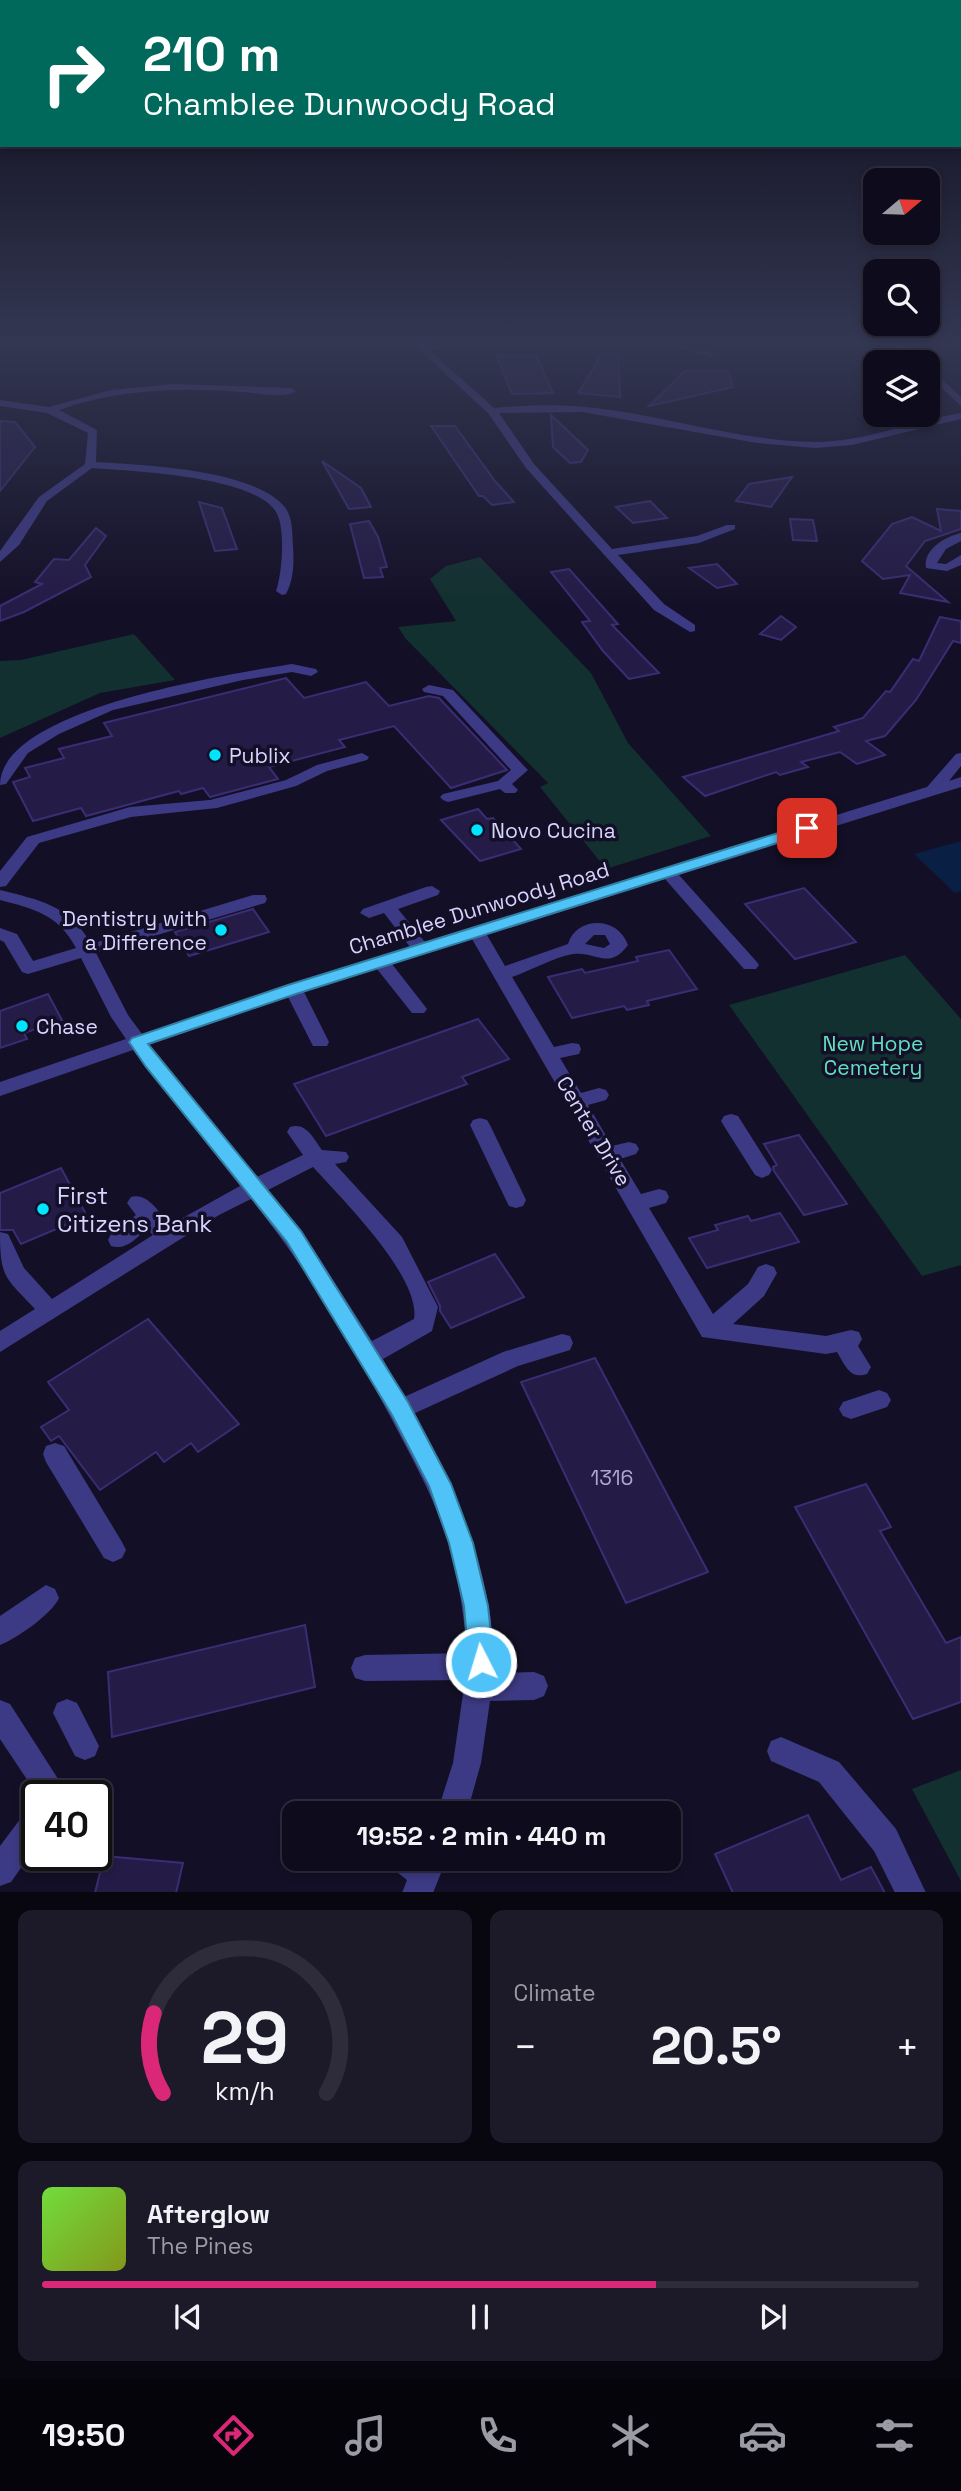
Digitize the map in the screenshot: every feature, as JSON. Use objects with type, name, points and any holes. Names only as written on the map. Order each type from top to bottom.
[{"type":"street","points":[[90,465],[93,432]]},
{"type":"street","points":[[507,432],[530,466],[659,607],[690,628]]},
{"type":"street","points":[[720,432],[817,445],[866,440],[891,432]]},
{"type":"street","points":[[0,558],[15,542],[43,499],[90,465],[173,472],[223,482],[263,495],[280,508],[286,524],[287,579],[282,591]]},
{"type":"street","points":[[610,553],[699,539],[731,527]]},
{"type":"street","points":[[961,537],[948,540],[932,557],[930,565],[952,568],[961,559]]},
{"type":"street","points":[[1,781],[23,750],[54,731],[108,706],[243,676],[292,668],[311,672]]},
{"type":"street","points":[[429,689],[447,692],[520,770],[507,787],[448,797]]},
{"type":"street","points":[[934,789],[961,757]]},
{"type":"street","points":[[0,882],[29,837],[130,813],[211,805],[291,783],[313,772],[362,758]]},
{"type":"street","name":"Chamblee Dunwoody Road","points":[[0,1089],[293,989],[961,782]]},
{"type":"street","points":[[668,873],[750,965]]},
{"type":"street","points":[[369,913],[432,891]]},
{"type":"street","points":[[0,895],[38,905],[63,918],[75,930],[120,1017],[152,1063],[294,1237],[370,1357],[439,1484],[461,1543],[476,1606],[480,1676],[467,1763],[456,1801]]},
{"type":"street","points":[[0,933],[11,938],[33,967],[260,899]]},
{"type":"street","points":[[388,907],[422,950]]},
{"type":"street","name":"Center Drive","points":[[477,933],[710,1330]]},
{"type":"street","points":[[501,974],[579,948]]},
{"type":"street","points":[[382,963],[418,1009]]},
{"type":"street","points":[[293,989],[320,1041]]},
{"type":"street","points":[[548,1055],[572,1049]]},
{"type":"street","points":[[575,1101],[600,1095]]},
{"type":"street","points":[[731,1121],[762,1170]]},
{"type":"street","points":[[480,1125],[516,1200]]},
{"type":"street","points":[[297,1132],[316,1157],[394,1243],[427,1307],[424,1324],[383,1346],[370,1357]]},
{"type":"street","points":[[607,1155],[629,1149]]},
{"type":"street","points":[[0,1343],[167,1237],[254,1186],[316,1157],[338,1157]]},
{"type":"street","points":[[636,1203],[659,1197]]},
{"type":"street","points":[[119,1240],[142,1210],[167,1237]]},
{"type":"street","points":[[0,1240],[15,1273],[50,1311]]},
{"type":"street","points":[[710,1330],[756,1290],[766,1273]]},
{"type":"street","points":[[710,1330],[826,1345],[847,1340],[859,1367]]},
{"type":"street","points":[[400,1409],[474,1378],[511,1359],[562,1343]]},
{"type":"street","points":[[851,1409],[879,1400]]},
{"type":"street","points":[[55,1454],[113,1550]]},
{"type":"street","points":[[0,1632],[46,1598]]},
{"type":"street","points":[[365,1668],[480,1676],[534,1686]]},
{"type":"street","points":[[67,1713],[85,1746]]},
{"type":"street","points":[[0,1714],[44,1780]]},
{"type":"street","points":[[781,1751],[829,1772],[885,1840],[911,1892]]},
{"type":"street","points":[[0,1871],[21,1842]]},
{"type":"green space","points":[[480,557],[591,673],[628,743],[711,836],[606,869],[540,787],[548,783],[406,639],[398,627],[456,621],[430,579],[446,566]]},
{"type":"green space","points":[[134,634],[175,680],[100,693],[0,738],[0,661],[21,660]]},
{"type":"green space","name":"New Hope Cemetery","points":[[905,955],[961,1019],[961,1265],[922,1276],[729,1005]]},
{"type":"green space","points":[[961,1770],[961,1881],[912,1789]]},
{"type":"water","points":[[961,841],[961,891],[955,893],[914,854]]},
{"type":"building","points":[[0,432],[23,432],[35,447],[0,491]]},
{"type":"building","points":[[435,432],[460,432],[514,502],[492,505],[483,496],[479,496]]},
{"type":"building","points":[[552,432],[569,432],[588,450],[581,462],[570,463],[553,447]]},
{"type":"building","points":[[322,461],[361,488],[371,507],[349,509]]},
{"type":"building","points":[[792,477],[771,507],[736,501],[749,484]]},
{"type":"building","points":[[650,501],[667,518],[633,523],[616,507]]},
{"type":"building","points":[[199,502],[222,508],[237,549],[215,551]]},
{"type":"building","points":[[937,509],[961,511],[961,529],[925,541],[906,566],[948,602],[900,593],[910,575],[883,579],[862,561],[892,524],[912,517],[941,531]]},
{"type":"building","points":[[790,519],[813,520],[817,541],[793,540]]},
{"type":"building","points":[[369,521],[378,537],[387,567],[380,568],[383,577],[364,578],[350,524]]},
{"type":"building","points":[[96,528],[106,536],[85,565],[91,577],[24,612],[0,621],[0,606],[42,584],[35,582],[54,559],[69,560]]},
{"type":"building","points":[[717,564],[737,584],[717,588],[689,568]]},
{"type":"building","points":[[569,569],[618,624],[612,625],[659,673],[629,679],[603,651],[582,622],[590,621],[551,572]]},
{"type":"building","points":[[781,616],[796,627],[781,640],[760,634]]},
{"type":"building","points":[[940,617],[961,621],[961,643],[953,641],[916,700],[885,736],[866,741],[885,755],[857,764],[840,752],[801,762],[808,767],[780,775],[776,772],[705,796],[683,777],[839,731],[834,727],[863,718],[886,691],[890,692],[913,659],[919,661]]},
{"type":"building","points":[[286,678],[304,698],[366,682],[389,706],[429,696],[439,698],[507,770],[451,788],[394,726],[339,740],[345,747],[269,767],[278,779],[210,797],[203,788],[181,794],[179,791],[86,816],[81,808],[33,821],[13,782],[30,777],[25,768],[64,758],[59,749],[112,736],[104,723]]},
{"type":"building","name":"Novo Cucina","points":[[478,809],[487,819],[493,818],[521,849],[480,861],[441,820]]},
{"type":"building","points":[[804,888],[856,942],[795,959],[745,904]]},
{"type":"building","name":"Dentistry with a Difference","points":[[253,909],[269,932],[189,956],[175,932]]},
{"type":"building","points":[[669,950],[697,989],[647,1001],[649,1005],[627,1010],[624,1006],[572,1018],[548,977],[582,969],[585,973],[638,961],[636,957]]},
{"type":"building","name":"Chase","points":[[48,994],[62,1020],[24,1033],[27,1039],[0,1048],[0,1011]]},
{"type":"building","points":[[478,1019],[509,1059],[462,1077],[467,1084],[326,1136],[294,1084]]},
{"type":"building","points":[[799,1135],[847,1204],[804,1215],[774,1171],[773,1167],[777,1165],[764,1144]]},
{"type":"building","name":"First Citizens Bank","points":[[61,1168],[87,1216],[21,1244],[13,1230],[0,1230],[0,1193]]},
{"type":"building","points":[[780,1213],[799,1242],[707,1268],[689,1238],[718,1230],[715,1225],[748,1216],[751,1221]]},
{"type":"building","points":[[495,1254],[524,1297],[451,1328],[440,1311],[428,1282]]},
{"type":"building","points":[[148,1319],[239,1424],[198,1452],[191,1443],[164,1462],[156,1452],[100,1490],[59,1436],[51,1441],[41,1427],[69,1410],[48,1382]]},
{"type":"building","points":[[595,1358],[708,1572],[626,1603],[521,1382]]},
{"type":"building","points":[[866,1484],[891,1527],[880,1531],[946,1643],[961,1637],[961,1702],[913,1719],[795,1507]]},
{"type":"building","points":[[305,1625],[315,1687],[112,1737],[108,1672]]},
{"type":"building","points":[[808,1815],[841,1880],[871,1867],[884,1892],[733,1892],[715,1854]]},
{"type":"building","points":[[112,1857],[183,1863],[176,1892],[95,1892],[100,1871],[112,1871]]},
{"type":"place","name":"Publix","points":[[215,755]]},
{"type":"place","name":"Novo Cucina","points":[[477,830]]},
{"type":"place","name":"Dentistry with a Difference","points":[[221,930]]},
{"type":"place","name":"Chase","points":[[22,1026]]},
{"type":"place","name":"First Citizens Bank","points":[[43,1209]]},
{"type":"route","points":[[481,1662],[476,1606],[461,1543],[439,1484],[400,1409],[294,1237],[152,1063],[138,1042],[293,989],[807,828]]}]
